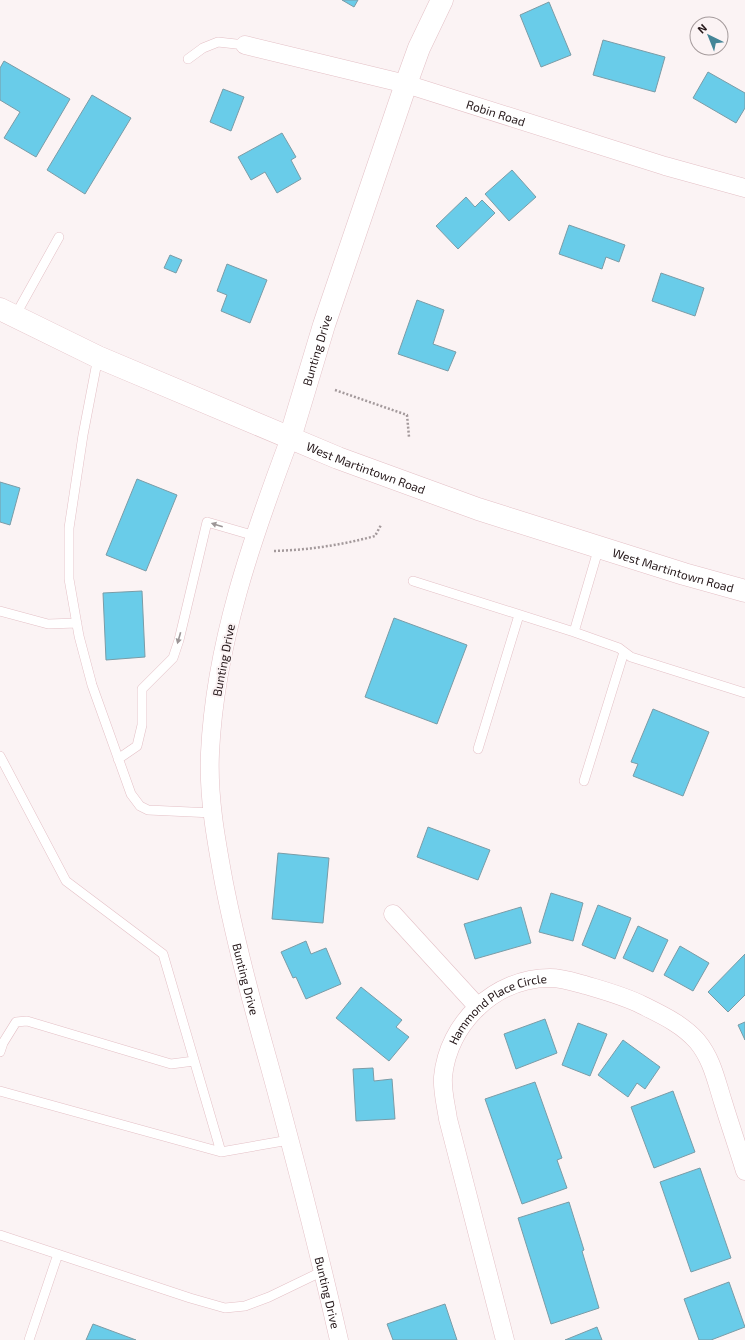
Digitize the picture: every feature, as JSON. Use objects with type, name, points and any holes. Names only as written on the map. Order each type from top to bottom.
[{"type":"main road","name":"Bunting Drive","points":[[290,438],[324,325],[406,84],[419,48],[442,0]]},
{"type":"main road","name":"West Martintown Road","points":[[7,313],[98,357],[338,458],[471,506],[684,574],[745,591]]},
{"type":"street","name":"Robin Road","points":[[245,45],[406,84],[665,166],[745,188]]},
{"type":"street","name":"Bunting Drive","points":[[290,438],[255,536],[234,606],[222,660],[213,715],[210,755],[211,794],[215,833],[233,928],[251,1003],[323,1271],[339,1340]]},
{"type":"street","points":[[393,914],[478,1007]]},
{"type":"street","name":"Hammond Place Circle","points":[[505,1340],[450,1126],[444,1096],[443,1078],[451,1043],[460,1027],[478,1007],[498,991],[515,983],[533,979],[551,978],[569,981],[625,996],[676,1022],[697,1041],[709,1058],[745,1171]]},
{"type":"lane","points":[[188,59],[203,48],[218,42],[245,45]]},
{"type":"lane","points":[[7,313],[59,237]]},
{"type":"lane","points":[[98,357],[83,435],[69,528],[69,579],[79,636],[92,685],[118,759],[131,794],[140,806],[148,810],[213,813]]},
{"type":"lane","points":[[118,759],[137,746],[142,725],[142,689],[173,658],[179,640],[207,522],[255,536]]},
{"type":"lane","points":[[574,632],[599,547]]},
{"type":"lane","points":[[413,582],[574,632],[619,648],[631,657],[745,693]]},
{"type":"lane","points":[[0,611],[48,624],[77,623]]},
{"type":"lane","points":[[478,749],[519,615]]},
{"type":"lane","points":[[584,780],[624,652]]},
{"type":"lane","points":[[0,756],[66,881],[163,954],[221,1152]]},
{"type":"lane","points":[[0,1052],[3,1043],[16,1022],[27,1021],[171,1064],[194,1061]]},
{"type":"lane","points":[[0,1091],[221,1152],[289,1140]]},
{"type":"lane","points":[[0,1235],[190,1298],[225,1308],[245,1306],[269,1297],[323,1271]]},
{"type":"lane","points":[[29,1340],[58,1254]]},
{"type":"path","points":[[334,390],[407,415],[409,437]]},
{"type":"path","points":[[274,551],[296,550],[349,543],[376,536],[381,525]]},
{"type":"building","points":[[342,0],[358,0],[354,7]]},
{"type":"building","points":[[549,2],[571,55],[541,67],[520,15]]},
{"type":"building","points":[[603,40],[665,57],[655,92],[593,75]]},
{"type":"building","points":[[4,61],[70,99],[36,157],[4,138],[20,112],[0,100],[0,68]]},
{"type":"building","points":[[708,72],[745,93],[745,108],[736,123],[693,98]]},
{"type":"building","points":[[223,89],[244,97],[231,131],[210,122]]},
{"type":"building","points":[[92,95],[131,118],[85,194],[47,170]]},
{"type":"building","points":[[282,133],[296,157],[291,160],[301,179],[277,193],[265,172],[251,180],[238,157]]},
{"type":"building","points":[[512,170],[536,197],[509,221],[485,194]]},
{"type":"building","points":[[466,197],[475,207],[482,200],[495,213],[458,249],[436,226]]},
{"type":"building","points":[[569,225],[625,245],[619,262],[606,257],[602,269],[559,254]]},
{"type":"building","points":[[170,255],[182,260],[176,273],[164,268]]},
{"type":"building","points":[[227,264],[267,280],[250,323],[221,311],[227,295],[217,291]]},
{"type":"building","points":[[661,273],[704,288],[695,316],[652,301]]},
{"type":"building","points":[[417,300],[444,310],[433,344],[456,352],[448,371],[398,354]]},
{"type":"building","points":[[137,479],[177,495],[146,571],[106,555]]},
{"type":"building","points":[[0,482],[20,488],[10,525],[0,522]]},
{"type":"building","points":[[142,591],[145,657],[106,660],[103,593]]},
{"type":"building","points":[[394,618],[467,645],[437,724],[365,697]]},
{"type":"building","points":[[653,709],[709,732],[683,796],[633,776],[638,764],[631,762]]},
{"type":"building","points":[[428,827],[490,850],[478,880],[417,857]]},
{"type":"building","points":[[278,853],[329,858],[323,923],[272,919]]},
{"type":"building","points":[[551,893],[583,903],[573,941],[539,932]]},
{"type":"building","points":[[598,905],[631,918],[615,959],[582,945]]},
{"type":"building","points":[[521,907],[531,943],[475,959],[464,924]]},
{"type":"building","points":[[638,926],[668,940],[653,972],[623,958]]},
{"type":"building","points":[[306,941],[311,954],[326,948],[341,984],[306,999],[296,977],[293,978],[281,952]]},
{"type":"building","points":[[680,946],[709,963],[693,991],[664,975]]},
{"type":"building","points":[[745,954],[745,995],[728,1012],[708,992]]},
{"type":"building","points":[[361,987],[402,1020],[396,1027],[409,1037],[389,1061],[336,1018]]},
{"type":"building","points":[[545,1019],[557,1053],[516,1069],[504,1034]]},
{"type":"building","points":[[745,1022],[745,1040],[738,1025]]},
{"type":"building","points":[[578,1023],[607,1034],[590,1076],[562,1065]]},
{"type":"building","points":[[623,1040],[660,1067],[645,1089],[637,1083],[628,1097],[598,1075]]},
{"type":"building","points":[[373,1068],[374,1081],[392,1079],[395,1119],[356,1121],[353,1069]]},
{"type":"building","points":[[535,1082],[562,1158],[557,1160],[567,1188],[522,1204],[485,1099]]},
{"type":"building","points":[[673,1091],[695,1152],[654,1168],[631,1107]]},
{"type":"building","points":[[700,1168],[731,1258],[691,1272],[660,1182]]},
{"type":"building","points":[[569,1202],[584,1250],[582,1251],[599,1308],[551,1324],[518,1218]]},
{"type":"building","points":[[729,1282],[745,1327],[711,1340],[699,1340],[684,1299]]},
{"type":"building","points":[[445,1304],[457,1340],[393,1340],[387,1324]]},
{"type":"building","points":[[93,1324],[136,1340],[86,1340]]},
{"type":"building","points":[[597,1327],[602,1340],[565,1340]]}]
